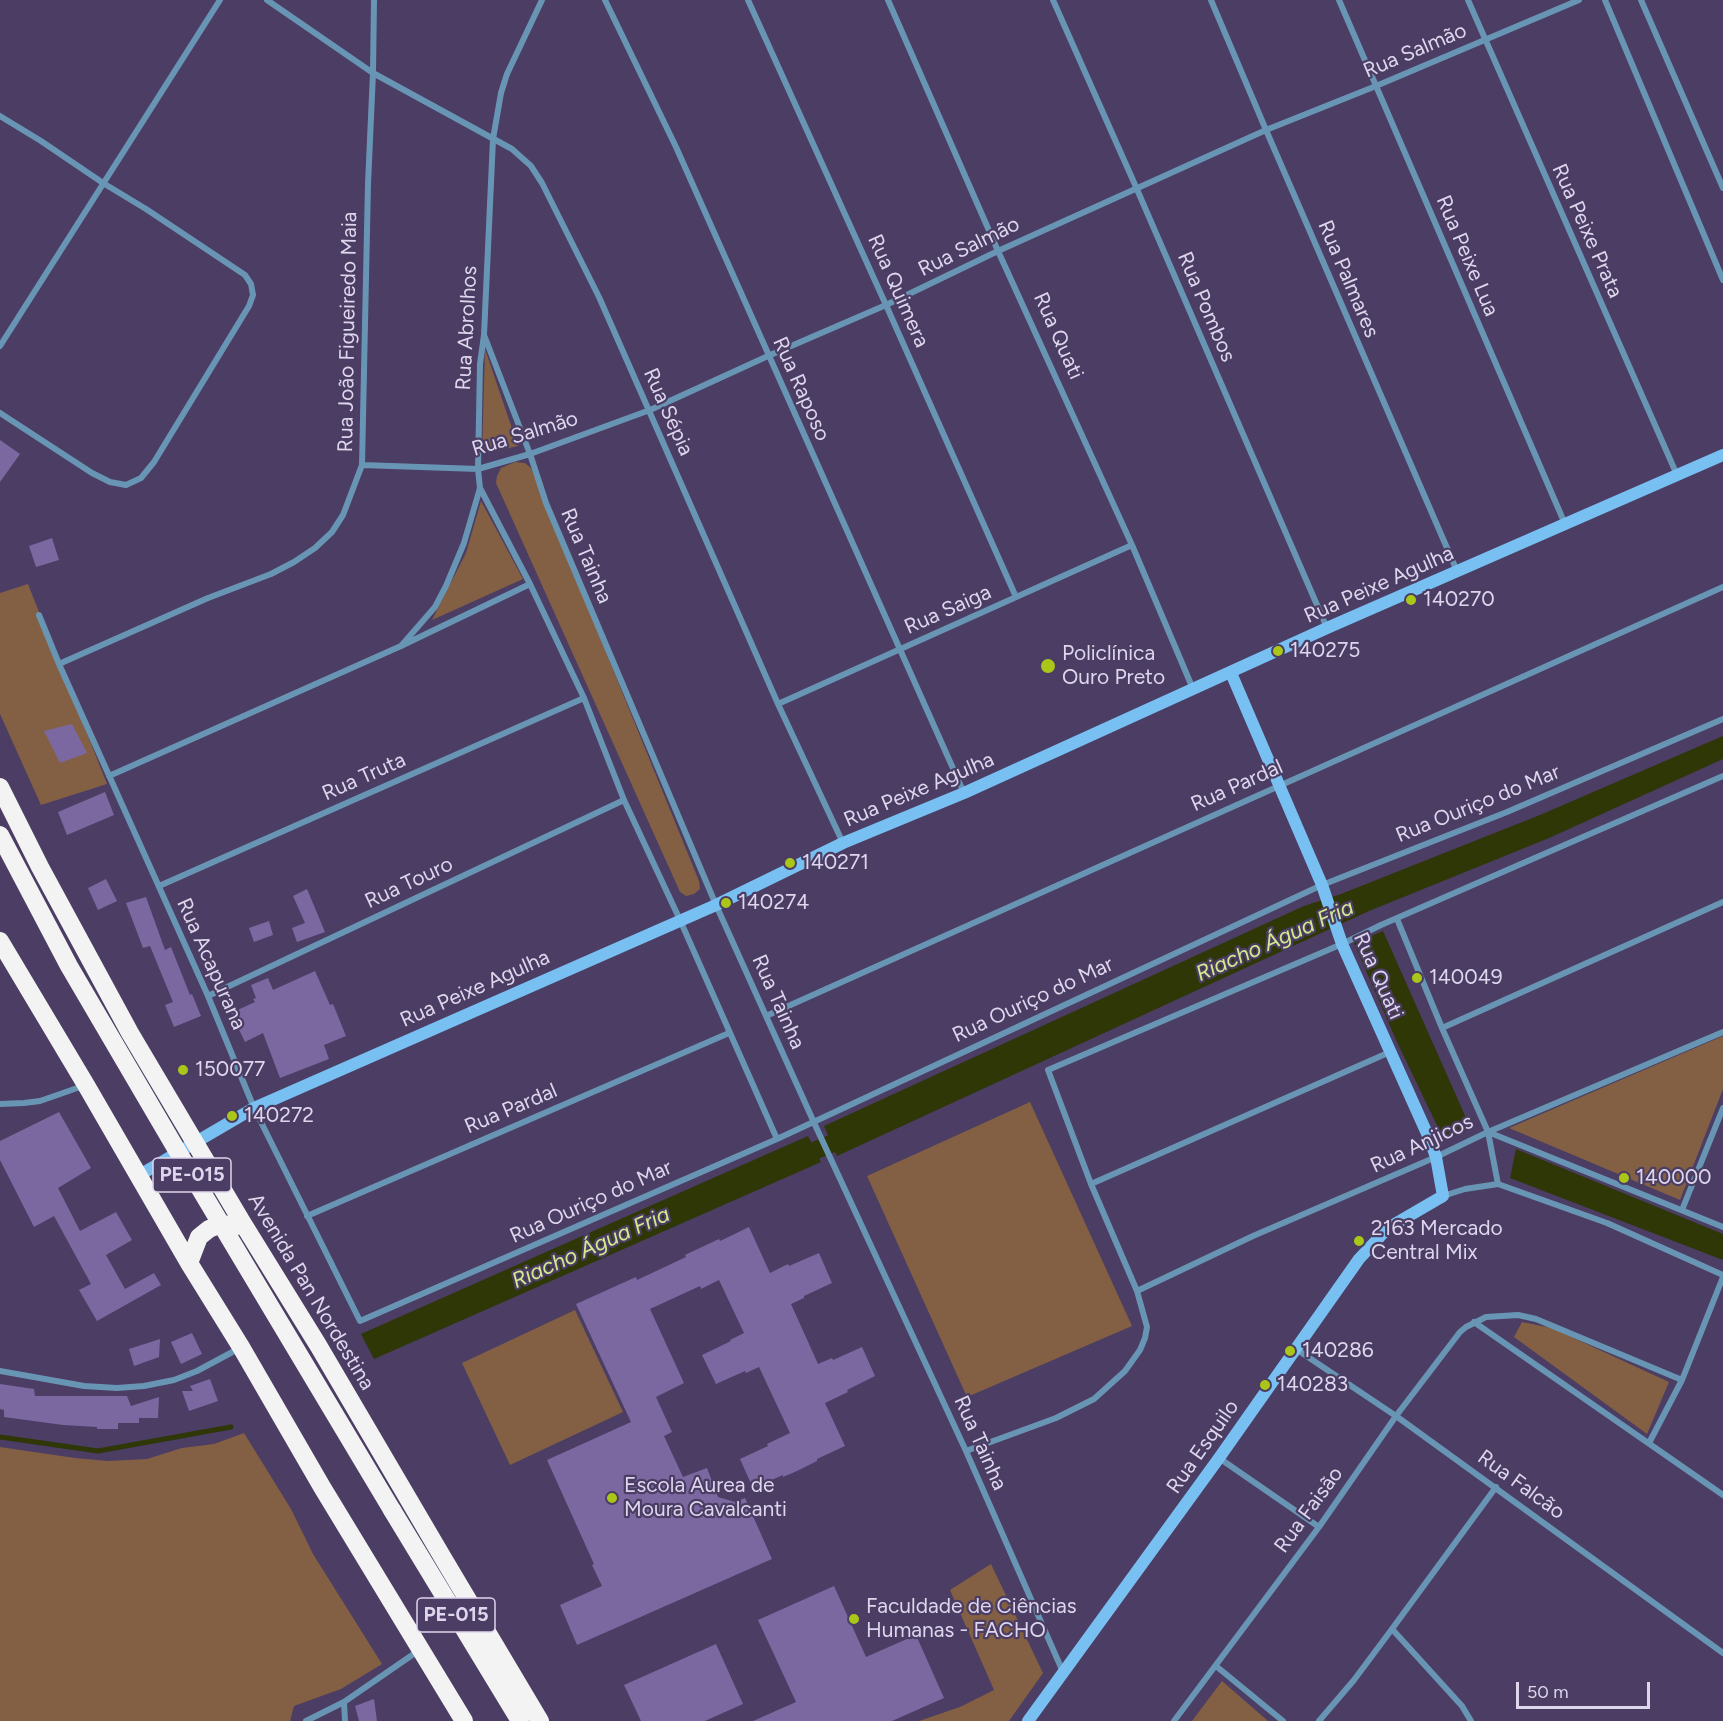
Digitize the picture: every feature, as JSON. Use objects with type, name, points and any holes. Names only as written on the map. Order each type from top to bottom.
[{"type":"highway","name":"Avenida Pan Nordestina","points":[[0,787],[40,867],[124,1023],[540,1721]]},
{"type":"highway","name":"Avenida Pan Nordestina","points":[[0,835],[64,956],[175,1147],[520,1721]]},
{"type":"highway","name":"PE-015","points":[[0,941],[322,1487],[464,1721]]},
{"type":"highway","points":[[189,1263],[199,1237],[209,1229],[221,1224],[246,1228]]},
{"type":"street","points":[[0,345],[220,0]]},
{"type":"street","points":[[267,0],[373,72]]},
{"type":"street","name":"Rua João Figueiredo Maia","points":[[59,664],[208,598],[271,574],[315,549],[332,532],[343,515],[362,465],[374,0]]},
{"type":"street","name":"Rua Abrolhos","points":[[401,646],[441,597],[464,543],[480,488],[478,469],[480,364],[484,335],[493,139],[501,93],[507,74],[542,0]]},
{"type":"street","name":"Rua Raposo","points":[[605,0],[676,147],[964,793]]},
{"type":"street","name":"Rua Quimera","points":[[748,0],[1016,597]]},
{"type":"street","name":"Rua Quati","points":[[888,0],[998,251],[1132,545],[1193,689]]},
{"type":"street","name":"Rua Pombos","points":[[1053,0],[1327,628]]},
{"type":"street","name":"Rua Palmares","points":[[1211,0],[1457,571]]},
{"type":"street","name":"Rua Peixe Lua","points":[[1339,0],[1565,524]]},
{"type":"street","name":"Rua Peixe Prata","points":[[1468,0],[1677,475]]},
{"type":"street","name":"Rua Salmão","points":[[362,465],[478,469],[530,454],[650,410],[886,305],[1136,187],[1266,130],[1579,0]]},
{"type":"street","points":[[1605,0],[1723,280]]},
{"type":"street","points":[[1641,0],[1723,188]]},
{"type":"street","name":"Rua Sépia","points":[[373,72],[521,156],[542,183],[650,410],[778,704],[843,843]]},
{"type":"street","points":[[0,116],[245,275],[253,289],[249,306],[154,462],[141,478],[126,485],[110,482],[92,473],[0,413]]},
{"type":"street","name":"Rua Tainha","points":[[484,335],[530,454],[546,503],[716,904],[966,1451],[1063,1673]]},
{"type":"street","name":"Rua Peixe Agulha","points":[[138,1176],[254,1107],[716,904],[843,843],[964,793],[1327,628],[1723,455]]},
{"type":"street","points":[[480,488],[530,584],[584,698],[624,800],[777,1139]]},
{"type":"street","name":"Rua Saiga","points":[[778,704],[1132,545]]},
{"type":"street","name":"Rua Abrolhos","points":[[109,776],[401,646],[530,584]]},
{"type":"street","name":"Rua Pardal","points":[[766,1016],[1723,587]]},
{"type":"street","name":"Rua Acapurana","points":[[39,615],[208,996],[254,1107],[360,1322]]},
{"type":"street","name":"Rua Quati","points":[[1231,673],[1280,785],[1342,941],[1426,1131],[1436,1157],[1443,1196]]},
{"type":"street","name":"Rua Truta","points":[[159,886],[584,698]]},
{"type":"street","name":"Rua Ouriço do Mar","points":[[360,1322],[815,1124],[1323,889],[1723,719]]},
{"type":"street","points":[[966,1451],[1056,1418],[1094,1399],[1125,1371],[1140,1350],[1145,1338],[1147,1327],[1137,1291],[1091,1184],[1048,1070],[1723,776]]},
{"type":"street","name":"Rua Touro","points":[[208,996],[624,800]]},
{"type":"street","points":[[1442,1028],[1723,902]]},
{"type":"street","name":"Rua Quati","points":[[1397,919],[1488,1132],[1498,1184]]},
{"type":"street","name":"Rua Anjicos","points":[[1137,1291],[1253,1236],[1436,1157],[1488,1132],[1723,1032]]},
{"type":"street","name":"Rua Pardal","points":[[307,1216],[729,1033]]},
{"type":"street","points":[[1091,1184],[1391,1052]]},
{"type":"street","points":[[0,1104],[40,1101],[86,1085]]},
{"type":"street","points":[[1682,1210],[1723,1108]]},
{"type":"street","points":[[1488,1132],[1723,1227]]},
{"type":"street","name":"Rua Esquilo","points":[[1028,1721],[1220,1458],[1359,1259],[1388,1228],[1443,1196],[1465,1189],[1498,1184],[1607,1223],[1723,1276]]},
{"type":"street","points":[[1649,1443],[1682,1380],[1723,1276]]},
{"type":"street","points":[[1474,1322],[1486,1317],[1518,1315],[1536,1319],[1682,1380]]},
{"type":"street","points":[[1474,1322],[1723,1495]]},
{"type":"street","name":"Rua Faisão","points":[[1174,1721],[1319,1527],[1396,1416],[1460,1332],[1474,1322]]},
{"type":"street","points":[[0,1371],[84,1386],[117,1388],[144,1386],[174,1380],[197,1371],[241,1347]]},
{"type":"street","name":"Rua Falcão","points":[[1295,1349],[1396,1416],[1496,1487],[1723,1653]]},
{"type":"street","points":[[1220,1458],[1319,1527]]},
{"type":"street","points":[[1319,1721],[1392,1629],[1496,1487]]},
{"type":"street","points":[[1392,1629],[1462,1706],[1471,1721]]},
{"type":"street","points":[[306,1721],[344,1702],[421,1649]]},
{"type":"street","points":[[1216,1666],[1283,1721]]},
{"type":"street","points":[[344,1702],[345,1721]]},
{"type":"shaded area","points":[[485,349],[518,446],[482,454]]},
{"type":"shaded area","points":[[515,462],[525,463],[531,468],[699,881],[700,889],[694,894],[686,896],[680,892],[496,483],[501,468]]},
{"type":"shaded area","points":[[481,501],[523,579],[432,620],[466,553]]},
{"type":"shaded area","points":[[28,584],[107,784],[41,805],[0,714],[0,593]]},
{"type":"shaded area","points":[[1723,1036],[1723,1089],[1680,1200],[1509,1128]]},
{"type":"shaded area","points":[[1030,1102],[1132,1326],[967,1397],[867,1176]]},
{"type":"shaded area","points":[[575,1310],[623,1412],[510,1465],[462,1363]]},
{"type":"shaded area","points":[[1522,1322],[1552,1328],[1669,1382],[1647,1434],[1514,1337]]},
{"type":"shaded area","points":[[244,1433],[291,1509],[313,1554],[382,1664],[341,1689],[294,1706],[290,1721],[0,1721],[0,1447],[108,1461],[147,1459],[182,1448],[214,1444]]},
{"type":"shaded area","points":[[991,1564],[1043,1673],[1009,1721],[919,1721],[960,1707],[994,1690],[950,1590]]},
{"type":"shaded area","points":[[1222,1681],[1268,1721],[1192,1721]]},
{"type":"water","points":[[1723,736],[1723,759],[1549,838],[1369,911],[837,1156],[824,1126],[1304,906],[1341,894],[1540,815]]},
{"type":"water","points":[[1383,931],[1471,1129],[1444,1140],[1397,1042],[1354,943]]},
{"type":"water","points":[[808,1136],[821,1162],[374,1359],[361,1334]]},
{"type":"water","points":[[1516,1149],[1723,1234],[1723,1260],[1510,1178]]},
{"type":"building","points":[[0,440],[20,454],[0,482]]},
{"type":"building","points":[[52,538],[59,560],[36,567],[29,546]]},
{"type":"building","points":[[72,724],[87,753],[60,763],[44,731]]},
{"type":"building","points":[[105,792],[114,815],[67,835],[58,812]]},
{"type":"building","points":[[106,879],[117,901],[98,910],[88,888]]},
{"type":"building","points":[[307,889],[325,932],[297,942],[292,928],[305,923],[293,896]]},
{"type":"building","points":[[146,897],[165,950],[171,947],[201,1016],[174,1027],[165,1005],[173,1002],[150,946],[143,948],[126,903]]},
{"type":"building","points":[[269,921],[273,935],[254,942],[249,928]]},
{"type":"building","points":[[315,971],[330,1005],[333,1004],[346,1036],[324,1045],[329,1059],[280,1078],[263,1033],[245,1042],[231,1013],[255,1002],[253,999],[256,998],[251,985],[268,978],[273,990]]},
{"type":"building","points":[[59,1112],[91,1168],[58,1188],[80,1231],[116,1212],[132,1240],[106,1255],[125,1289],[154,1273],[161,1285],[97,1321],[79,1290],[91,1284],[54,1216],[34,1227],[0,1160],[0,1141]]},
{"type":"building","points":[[749,1227],[770,1273],[819,1253],[832,1283],[791,1304],[818,1364],[862,1347],[875,1376],[825,1403],[845,1446],[797,1471],[753,1488],[740,1459],[790,1433],[759,1367],[716,1384],[702,1355],[744,1333],[719,1280],[701,1289],[700,1286],[650,1309],[684,1383],[656,1397],[672,1432],[664,1436],[683,1477],[707,1468],[718,1497],[735,1502],[745,1498],[772,1559],[577,1645],[560,1605],[602,1586],[547,1460],[631,1422],[576,1304],[636,1277],[637,1280],[686,1257],[685,1255]]},
{"type":"building","points":[[192,1333],[202,1354],[181,1364],[171,1342]]},
{"type":"building","points":[[160,1339],[159,1357],[134,1366],[129,1349]]},
{"type":"building","points":[[210,1379],[218,1401],[189,1411],[182,1391],[193,1391],[190,1386]]},
{"type":"building","points":[[0,1384],[34,1389],[35,1396],[127,1396],[131,1406],[159,1397],[158,1418],[139,1418],[139,1423],[118,1423],[118,1429],[97,1429],[97,1427],[4,1417],[4,1410],[0,1409]]},
{"type":"building","points":[[834,1586],[866,1657],[916,1635],[944,1698],[892,1721],[753,1721],[796,1702],[758,1620]]},
{"type":"building","points":[[716,1644],[743,1704],[705,1721],[641,1721],[624,1685]]},
{"type":"building","points":[[374,1699],[377,1721],[359,1721],[355,1706]]},
{"type":"waterway","points":[[795,1159],[852,1135]]},
{"type":"waterway","name":"Riacho Água Fria","points":[[0,1437],[98,1451],[231,1427]]},
{"type":"place","name":"140270","points":[[1411,600]]},
{"type":"place","name":"140275","points":[[1278,651]]},
{"type":"place","name":"Policlínica Ouro Preto","points":[[1048,666]]},
{"type":"place","name":"140271","points":[[790,863]]},
{"type":"place","name":"140274","points":[[726,903]]},
{"type":"place","name":"140049","points":[[1417,978]]},
{"type":"place","name":"150077","points":[[183,1070]]},
{"type":"place","name":"140272","points":[[232,1116]]},
{"type":"place","name":"140000","points":[[1624,1178]]},
{"type":"place","name":"2163 Mercado Central Mix","points":[[1359,1241]]},
{"type":"place","name":"140286","points":[[1290,1351]]},
{"type":"place","name":"140283","points":[[1265,1385]]},
{"type":"place","name":"Escola Aurea de Moura Cavalcanti","points":[[612,1498]]},
{"type":"place","name":"Faculdade de Ciências Humanas - FACHO","points":[[854,1619]]}]
